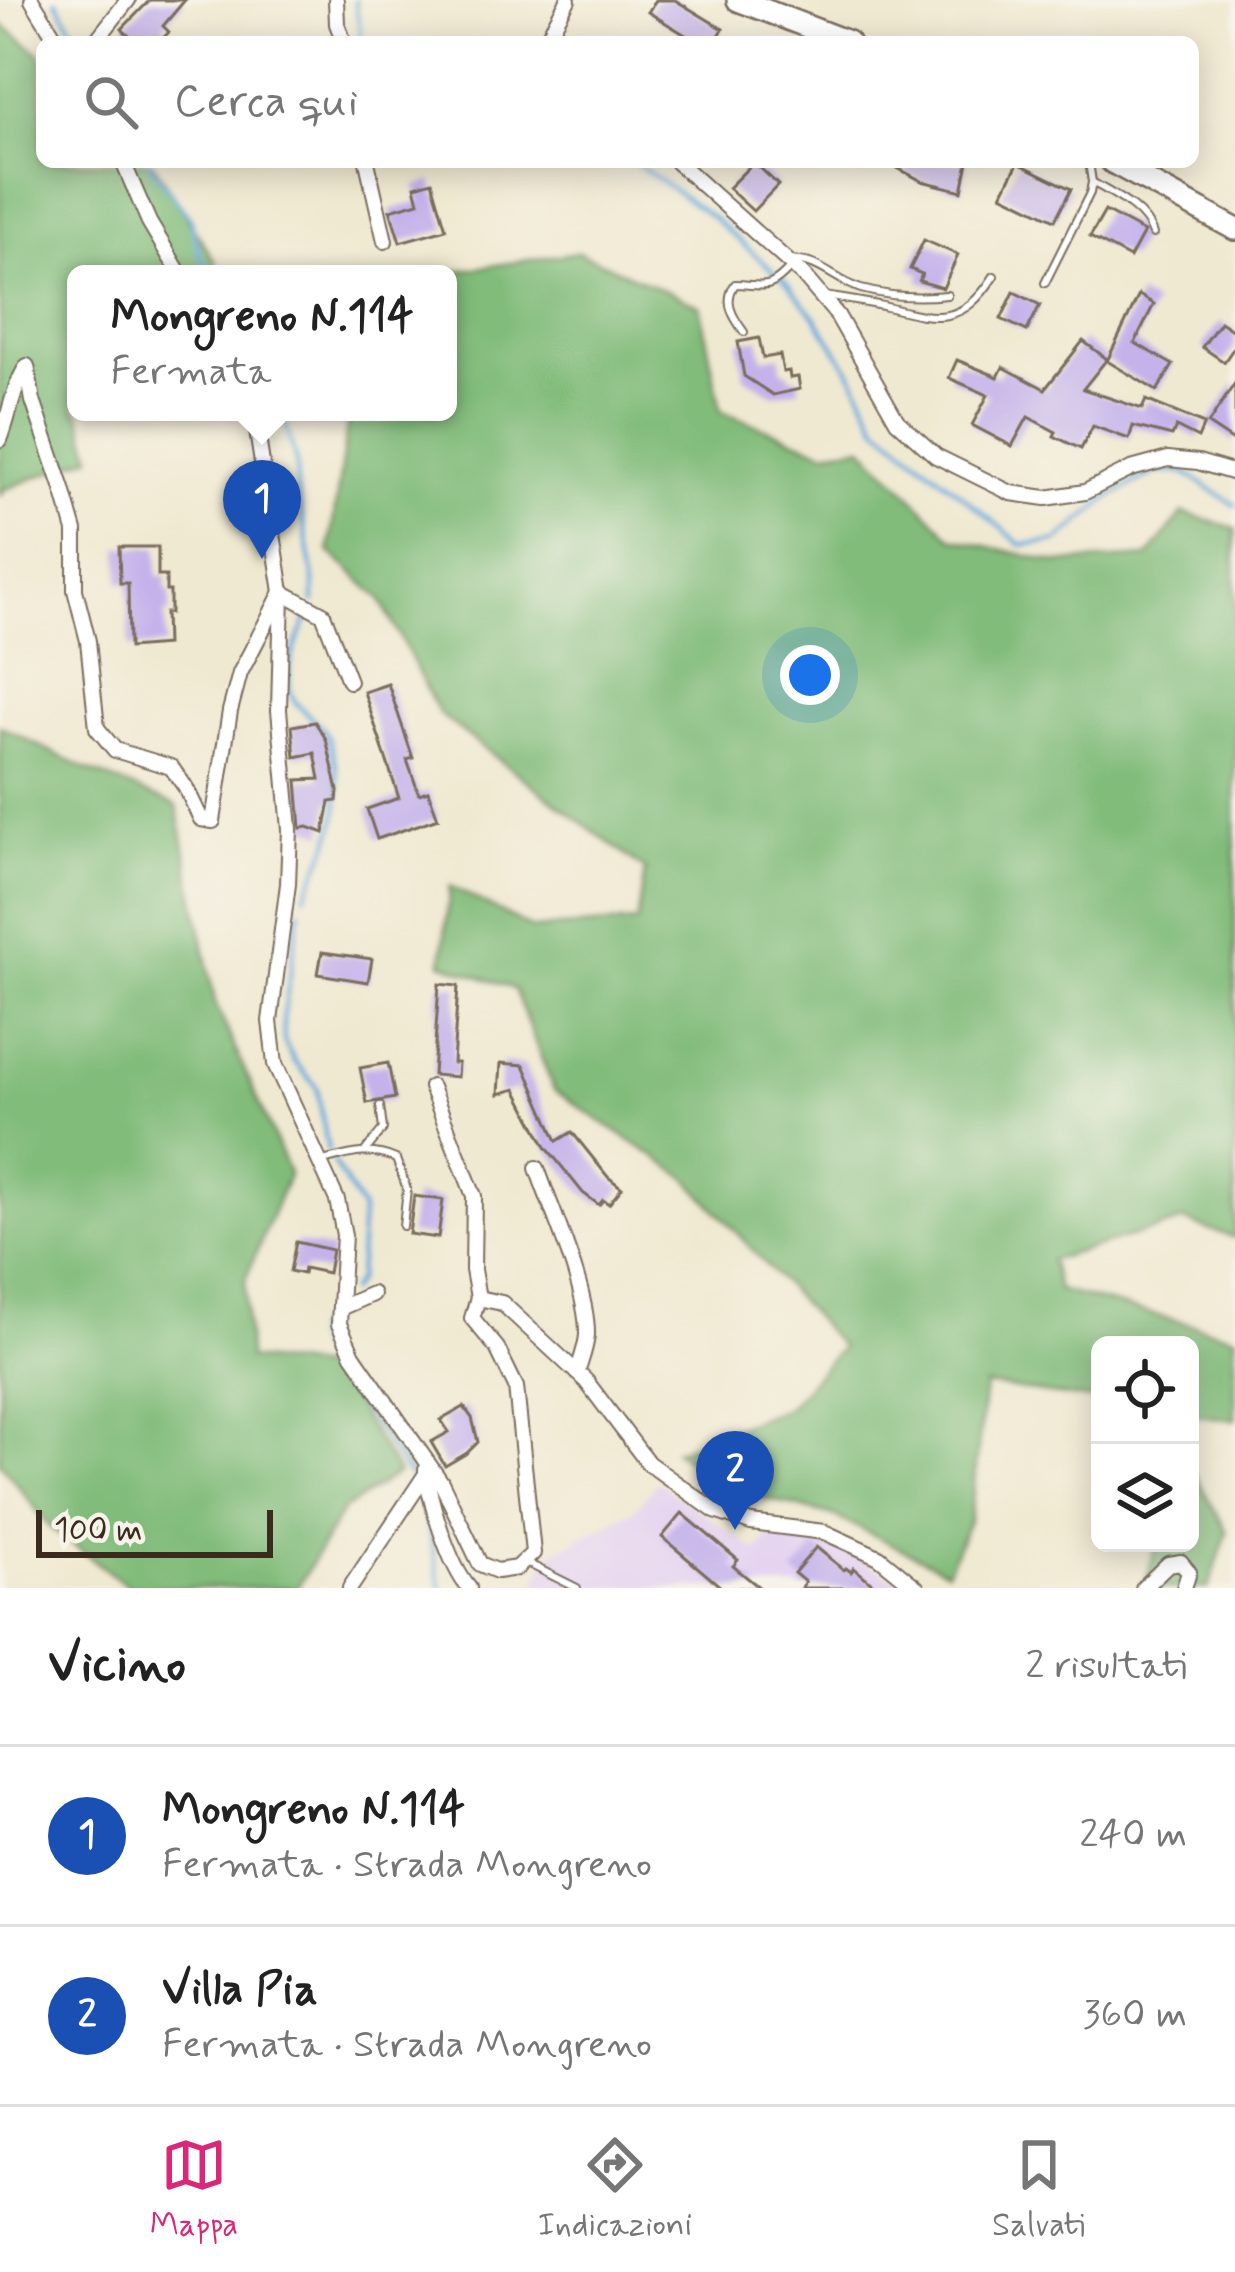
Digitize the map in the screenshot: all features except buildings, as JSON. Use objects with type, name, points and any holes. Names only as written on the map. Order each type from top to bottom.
[{"type":"main road","points":[[738,0],[832,36]]},
{"type":"main road","points":[[1123,168],[1235,229]]},
{"type":"street","points":[[32,0],[54,36]]},
{"type":"street","points":[[100,36],[128,0]]},
{"type":"street","points":[[336,0],[342,36]]},
{"type":"street","points":[[548,36],[568,0]]},
{"type":"street","points":[[126,168],[175,265]]},
{"type":"street","points":[[369,168],[385,242]]},
{"type":"street","points":[[684,168],[837,315],[897,421],[936,456],[1011,493],[1046,498],[1085,492],[1131,469],[1168,459],[1235,473]]},
{"type":"street","points":[[0,440],[16,382],[27,366],[33,401],[74,531],[75,590],[88,640],[98,728],[115,750],[171,767],[201,819],[213,821],[240,673],[282,592]]},
{"type":"street","points":[[253,421],[282,592],[278,710],[290,829],[288,884],[270,1021],[275,1064],[337,1200],[344,1235],[339,1324],[353,1355],[426,1468],[441,1482],[480,1564],[497,1571],[517,1568],[533,1553],[516,1387],[497,1348],[472,1318],[478,1298],[473,1270],[474,1196],[430,1088]]},
{"type":"street","points":[[282,592],[323,614],[349,681]]},
{"type":"street","points":[[537,1168],[574,1270],[587,1328],[577,1373]]},
{"type":"street","points":[[340,1308],[372,1294]]},
{"type":"street","points":[[478,1298],[502,1303],[577,1373],[647,1463],[715,1510],[751,1523],[824,1532],[879,1557],[917,1588]]},
{"type":"street","points":[[350,1588],[426,1468]]},
{"type":"street","points":[[426,1468],[436,1516],[460,1578],[469,1588]]},
{"type":"street","points":[[1143,1588],[1168,1564],[1181,1562],[1189,1572],[1184,1588]]},
{"type":"lane","points":[[1045,284],[1090,193],[1090,168]]},
{"type":"lane","points":[[1092,182],[1149,222],[1153,234]]},
{"type":"lane","points":[[744,332],[732,316],[729,292],[735,284],[766,288],[790,266],[805,260],[857,288],[919,298],[947,295]]},
{"type":"lane","points":[[820,296],[931,318],[971,304],[994,276]]},
{"type":"lane","points":[[366,1150],[383,1129],[380,1106]]},
{"type":"lane","points":[[320,1162],[366,1150],[396,1159],[407,1189],[404,1226]]},
{"type":"lane","points":[[524,1561],[577,1588]]},
{"type":"shaded area","points":[[657,1482],[757,1551],[772,1534],[828,1540],[903,1588],[535,1588],[548,1555],[635,1509]]},
{"type":"green space","points":[[0,23],[36,50],[36,168],[156,168],[216,263],[67,265],[67,421],[82,421],[92,456],[3,490],[0,497]]},
{"type":"green space","points":[[578,252],[700,306],[721,411],[824,451],[863,446],[952,538],[1058,563],[1148,557],[1183,513],[1235,528],[1235,1238],[1184,1221],[1050,1260],[1058,1290],[1235,1336],[1235,1420],[1199,1415],[1199,1336],[1091,1336],[1091,1400],[985,1385],[970,1519],[947,1571],[834,1516],[726,1488],[675,1451],[788,1407],[841,1347],[687,1178],[554,1090],[514,989],[442,963],[450,886],[533,929],[637,922],[645,870],[439,714],[380,598],[329,551],[348,421],[457,421],[457,271]]},
{"type":"green space","points":[[0,726],[86,769],[177,806],[215,1002],[289,1173],[245,1280],[248,1359],[332,1369],[398,1473],[342,1511],[297,1588],[130,1588],[49,1526],[0,1462]]},
{"type":"green space","points":[[1199,1482],[1227,1532],[1209,1588],[1145,1588],[1154,1552],[1199,1552]]},
{"type":"waterway","points":[[56,0],[77,36]]},
{"type":"waterway","points":[[355,0],[361,36]]},
{"type":"waterway","points":[[152,168],[191,219],[206,265]]},
{"type":"waterway","points":[[643,168],[712,217],[786,282],[852,374],[877,425],[1022,545],[1058,541],[1108,498],[1156,472],[1184,472],[1235,505]]},
{"type":"waterway","points":[[285,421],[296,462],[314,602]]},
{"type":"waterway","points":[[305,895],[328,847],[339,798],[328,738],[294,699],[289,683],[294,652],[310,613]]},
{"type":"waterway","points":[[300,911],[284,1041],[317,1087],[328,1151]]},
{"type":"waterway","points":[[333,1162],[362,1210],[358,1279],[350,1291]]},
{"type":"waterway","points":[[329,1307],[315,1329],[322,1358],[410,1476]]},
{"type":"waterway","points":[[421,1492],[441,1588]]},
{"type":"place","name":"Mongreno N.114","points":[[262,559]]},
{"type":"place","name":"Villa Pia","points":[[735,1530]]}]
